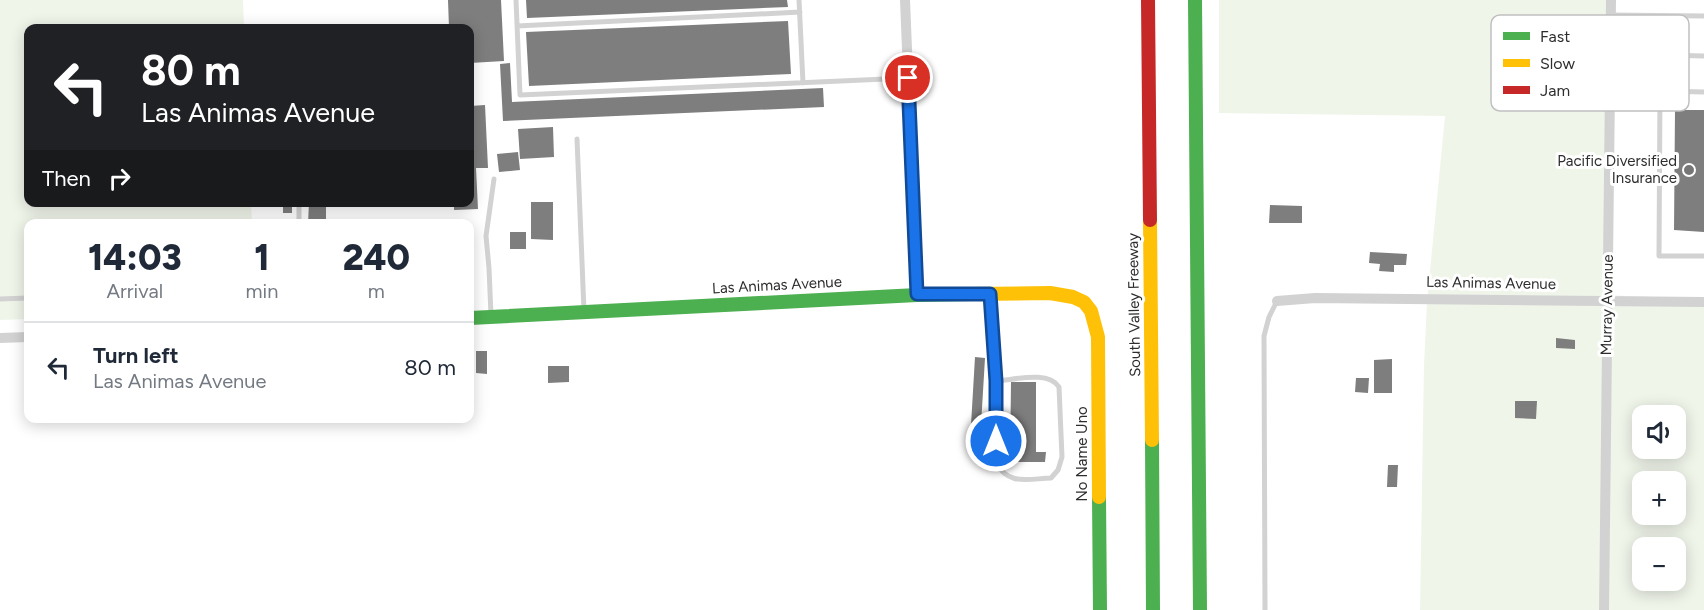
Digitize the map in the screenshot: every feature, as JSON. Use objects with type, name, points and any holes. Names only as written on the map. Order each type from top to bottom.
[{"type":"main road","name":"South Valley Freeway","points":[[1148,0],[1153,610]]},
{"type":"main road","points":[[1196,0],[1200,610]]},
{"type":"main road","name":"Las Animas Avenue","points":[[474,318],[917,294],[1050,293],[1073,297],[1084,302]]},
{"type":"main road","name":"No Name Uno","points":[[1084,302],[1091,311],[1098,337],[1100,610]]},
{"type":"street","points":[[905,0],[917,294]]},
{"type":"street","name":"Murray Avenue","points":[[1611,0],[1611,15]]},
{"type":"street","name":"Murray Avenue","points":[[1604,610],[1610,111]]},
{"type":"street","name":"Las Animas Avenue","points":[[1277,301],[1314,298],[1704,302]]},
{"type":"street","points":[[0,338],[24,337]]},
{"type":"lane","points":[[516,0],[520,95],[908,78]]},
{"type":"lane","points":[[799,0],[803,83]]},
{"type":"lane","points":[[517,26],[800,12]]},
{"type":"lane","points":[[1689,16],[1704,16]]},
{"type":"lane","points":[[1689,56],[1704,56]]},
{"type":"lane","points":[[1689,92],[1704,92]]},
{"type":"lane","points":[[1660,111],[1659,256],[1704,256]]},
{"type":"lane","points":[[577,139],[584,312]]},
{"type":"lane","points":[[491,317],[486,236],[494,179]]},
{"type":"lane","points":[[990,294],[996,381],[995,462],[1000,471],[1012,479],[1051,478],[1058,470],[1062,457],[1059,387],[1055,381],[1044,377],[996,381]]},
{"type":"lane","points":[[0,299],[24,298]]},
{"type":"lane","points":[[1265,610],[1264,336],[1269,317],[1277,301]]},
{"type":"shaded area","points":[[0,0],[243,0],[244,24],[24,24],[24,207],[251,207],[252,219],[24,219],[24,319],[0,320]]},
{"type":"shaded area","points":[[1219,0],[1607,0],[1607,15],[1491,15],[1491,111],[1605,111],[1603,295],[1704,299],[1704,610],[1420,610],[1427,302],[1445,116],[1219,113]]},
{"type":"building","points":[[448,0],[501,0],[504,61],[474,63],[474,24],[449,24]]},
{"type":"building","points":[[526,0],[787,0],[788,7],[527,18]]},
{"type":"building","points":[[788,21],[791,74],[529,86],[526,32]]},
{"type":"building","points":[[510,63],[512,102],[823,88],[824,107],[503,121],[500,64]]},
{"type":"building","points":[[485,105],[488,168],[476,168],[478,209],[454,210],[454,207],[474,207],[474,106]]},
{"type":"building","name":"Pacific Diversified Insurance","points":[[1704,110],[1704,232],[1674,230],[1675,111]]},
{"type":"building","points":[[553,127],[554,157],[520,159],[518,129]]},
{"type":"building","points":[[518,152],[520,170],[499,172],[497,154]]},
{"type":"building","points":[[531,202],[553,202],[553,240],[531,239]]},
{"type":"building","points":[[1270,205],[1302,206],[1302,223],[1269,223]]},
{"type":"building","points":[[283,207],[292,207],[292,213],[283,213]]},
{"type":"building","points":[[309,207],[326,207],[326,219],[308,219]]},
{"type":"building","points":[[510,232],[526,232],[526,249],[510,249]]},
{"type":"building","points":[[1370,252],[1407,254],[1406,265],[1394,265],[1394,272],[1379,271],[1380,264],[1369,263]]},
{"type":"building","points":[[1556,338],[1575,340],[1575,349],[1556,348]]},
{"type":"building","points":[[476,351],[487,351],[487,374],[476,373]]},
{"type":"building","points":[[975,357],[985,358],[981,425],[971,425]]},
{"type":"building","points":[[1392,359],[1392,393],[1374,393],[1374,360]]},
{"type":"building","points":[[548,366],[569,366],[569,382],[548,383]]},
{"type":"building","points":[[1356,378],[1369,378],[1368,393],[1355,392]]},
{"type":"building","points":[[1011,382],[1036,382],[1036,452],[1046,452],[1045,462],[1010,462]]},
{"type":"building","points":[[1515,401],[1537,401],[1536,419],[1515,418]]},
{"type":"building","points":[[1388,465],[1398,465],[1397,487],[1387,487]]},
{"type":"traffic: fast","points":[[1195,0],[1200,610]]},
{"type":"traffic: fast","points":[[474,318],[972,294]]},
{"type":"traffic: fast","points":[[1152,440],[1153,610]]},
{"type":"traffic: fast","points":[[1099,497],[1100,610]]},
{"type":"traffic: slow","points":[[1150,220],[1152,440]]},
{"type":"traffic: slow","points":[[972,294],[1050,293],[1073,297],[1084,302],[1091,311],[1098,337],[1099,497]]},
{"type":"traffic: jam","points":[[1148,0],[1150,220]]},
{"type":"place","name":"Pacific Diversified Insurance","points":[[1689,170]]},
{"type":"route","points":[[908,78],[917,294],[990,294],[996,381],[996,441]]}]
